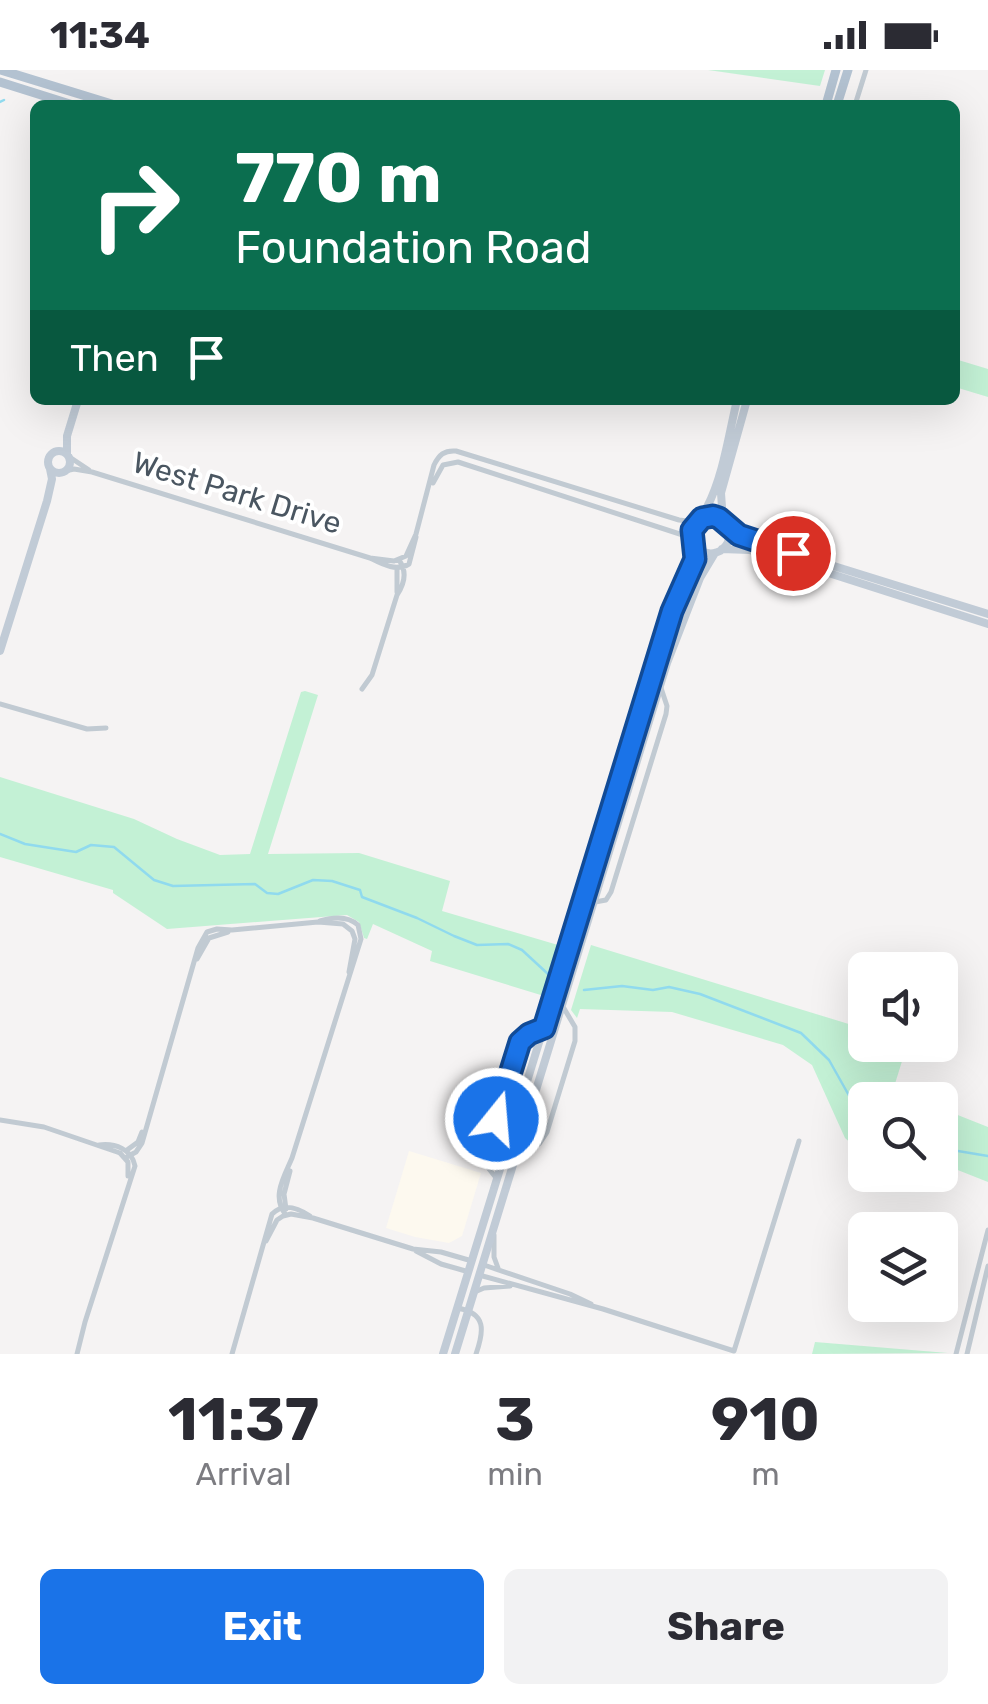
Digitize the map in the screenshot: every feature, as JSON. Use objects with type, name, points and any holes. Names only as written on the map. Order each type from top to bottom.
[{"type":"main road","points":[[0,70],[98,100]]},
{"type":"main road","points":[[827,100],[836,70]]},
{"type":"main road","points":[[839,100],[848,70]]},
{"type":"main road","points":[[0,82],[56,100]]},
{"type":"main road","points":[[46,501],[70,463],[66,440],[77,405]]},
{"type":"main road","points":[[444,1351],[672,611],[695,559],[692,530],[711,497],[737,405]]},
{"type":"main road","points":[[455,1354],[660,686],[700,578],[728,539],[721,493],[747,405]]},
{"type":"main road","points":[[0,651],[4,625],[52,478],[48,459],[74,415]]},
{"type":"main road","points":[[54,452],[68,455]]},
{"type":"main road","points":[[50,468],[64,471]]},
{"type":"main road","points":[[696,522],[713,516],[739,535],[792,557],[988,624]]},
{"type":"main road","points":[[692,539],[699,550],[749,550],[792,557],[988,614]]},
{"type":"main road","points":[[584,898],[595,902]]},
{"type":"main road","points":[[497,1179],[512,1169]]},
{"type":"main road","points":[[472,1261],[483,1264]]},
{"type":"main road","points":[[468,1272],[479,1275]]},
{"type":"street","points":[[857,100],[866,70]]},
{"type":"street","points":[[430,490],[434,465],[442,454],[456,450],[678,520],[696,522]]},
{"type":"street","points":[[442,454],[445,464]]},
{"type":"street","name":"West Park Drive","points":[[68,455],[92,472]]},
{"type":"street","points":[[362,689],[372,675],[397,595],[400,565],[409,564],[430,490],[445,464],[458,462],[692,539]]},
{"type":"street","name":"West Park Drive","points":[[64,471],[92,472],[400,565]]},
{"type":"street","points":[[568,497],[571,486]]},
{"type":"street","points":[[595,902],[606,900],[611,892],[666,714],[660,686]]},
{"type":"street","points":[[0,704],[87,729],[106,728]]},
{"type":"street","points":[[75,1354],[127,1184],[128,1154],[144,1130],[204,935],[211,930],[350,919],[358,925],[360,945],[279,1192],[284,1210]]},
{"type":"street","points":[[518,1151],[538,1144],[547,1132],[575,1041],[574,1027],[562,1005]]},
{"type":"street","points":[[497,1179],[484,1158],[511,1068],[520,1042],[544,1028]]},
{"type":"street","points":[[0,1120],[38,1125],[128,1154]]},
{"type":"street","points":[[479,1275],[602,1309],[734,1352],[800,1140]]},
{"type":"street","points":[[232,1354],[270,1218],[284,1210],[413,1249],[441,1264],[468,1272]]},
{"type":"street","points":[[494,1227],[495,1265],[500,1272]]},
{"type":"street","points":[[956,1354],[988,1230]]},
{"type":"street","points":[[413,1249],[472,1261]]},
{"type":"street","points":[[483,1264],[602,1309]]},
{"type":"street","points":[[967,1354],[988,1266]]},
{"type":"street","points":[[973,1285],[982,1288]]},
{"type":"street","points":[[474,1293],[484,1288],[518,1286]]},
{"type":"street","points":[[458,1308],[474,1314],[482,1328],[476,1354]]},
{"type":"street","points":[[959,1341],[969,1342]]},
{"type":"street","points":[[435,1354],[444,1351]]},
{"type":"shaded area","points":[[409,1151],[481,1173],[462,1236],[449,1243],[386,1228]]},
{"type":"green space","points":[[708,70],[825,70],[820,86]]},
{"type":"green space","points":[[960,361],[988,369],[988,397],[960,389]]},
{"type":"green space","points":[[301,692],[318,695],[268,854],[359,853],[450,881],[442,911],[558,945],[544,996],[430,961],[432,951],[373,924],[367,939],[364,938],[359,922],[347,915],[167,929],[113,890],[0,857],[0,777],[134,819],[220,855],[250,854]]},
{"type":"green space","points":[[591,945],[848,1024],[848,1062],[902,1062],[896,1082],[848,1082],[848,1141],[812,1065],[783,1045],[672,1012],[580,1009],[577,1018],[571,1010]]},
{"type":"green space","points":[[958,1115],[988,1127],[988,1182],[958,1170]]},
{"type":"green space","points":[[815,1342],[948,1353],[812,1354]]},
{"type":"waterway","points":[[0,102],[4,100]]},
{"type":"waterway","points":[[0,834],[25,844],[76,852],[91,845],[114,847],[154,880],[173,886],[255,884],[267,893],[278,894],[313,880],[332,881],[360,890],[362,897],[477,945],[508,944],[522,950],[548,974]]},
{"type":"waterway","points":[[584,990],[669,987],[700,994],[801,1033],[829,1060],[848,1094]]},
{"type":"waterway","points":[[958,1151],[988,1156]]},
{"type":"route","points":[[496,1119],[520,1042],[544,1028],[672,611],[695,559],[694,526],[702,518],[713,516],[739,535],[793,553]]}]
